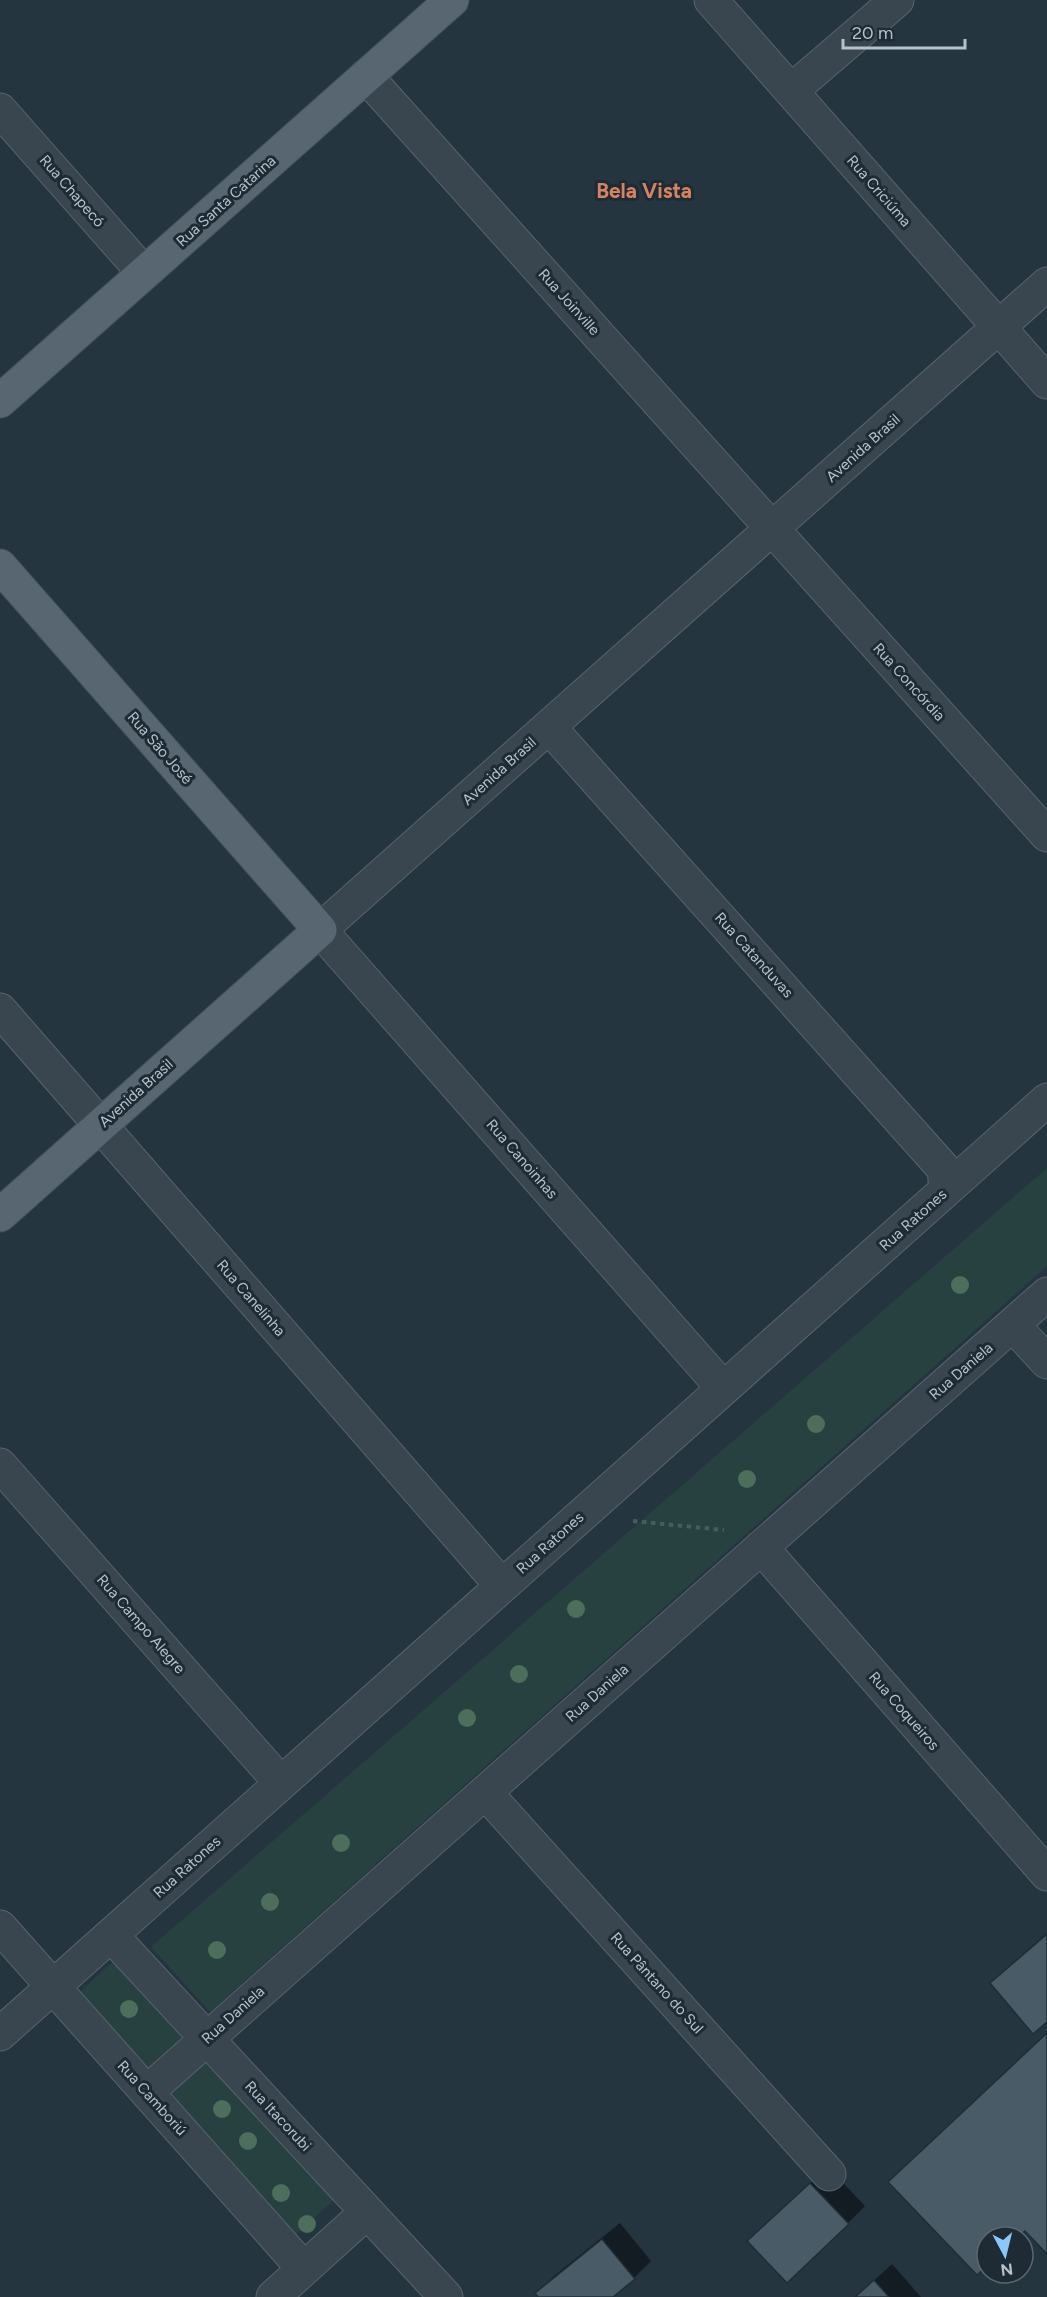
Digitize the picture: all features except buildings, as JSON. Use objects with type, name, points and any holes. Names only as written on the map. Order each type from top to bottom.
[{"type":"main road","name":"Rua Santa Catarina","points":[[0,401],[452,0]]},
{"type":"main road","name":"Rua São José","points":[[0,566],[320,930]]},
{"type":"main road","name":"Avenida Brasil","points":[[0,1215],[320,930]]},
{"type":"street","name":"Rua Criciúma","points":[[711,0],[1047,381]]},
{"type":"street","points":[[791,91],[897,0]]},
{"type":"street","name":"Rua Joinville","points":[[366,76],[772,528]]},
{"type":"street","name":"Rua Chapecó","points":[[0,110],[144,273]]},
{"type":"street","name":"Avenida Brasil","points":[[320,930],[1047,284]]},
{"type":"street","name":"Rua Concórdia","points":[[772,528],[1047,836]]},
{"type":"street","name":"Rua Catanduvas","points":[[549,727],[944,1169],[946,1190]]},
{"type":"street","name":"Rua Canoinhas","points":[[320,930],[723,1388]]},
{"type":"street","name":"Rua Canelinha","points":[[0,1010],[502,1586]]},
{"type":"street","name":"Rua Ratones","points":[[0,2034],[1047,1100]]},
{"type":"street","name":"Rua Daniela","points":[[147,2092],[1047,1294]]},
{"type":"street","points":[[1013,1324],[1047,1362]]},
{"type":"street","name":"Rua Campo Alegre","points":[[0,1465],[281,1783]]},
{"type":"street","name":"Rua Coqueiros","points":[[768,1541],[1047,1874]]},
{"type":"street","name":"Rua Pântano do Sul","points":[[485,1792],[830,2174]]},
{"type":"street","name":"Rua Camboriú","points":[[0,1927],[304,2269]]},
{"type":"street","name":"Rua Itacorubi","points":[[111,1935],[446,2297]]},
{"type":"street","points":[[273,2297],[367,2212]]},
{"type":"path","points":[[582,1515],[768,1541]]},
{"type":"green space","points":[[1047,1168],[1047,1266],[210,2012],[151,1947]]},
{"type":"green space","points":[[118,1957],[194,2039],[148,2081],[73,1998]]},
{"type":"green space","points":[[206,2053],[334,2200],[291,2239],[160,2094]]},
{"type":"district","name":"Bela Vista","points":[[644,190]]}]
